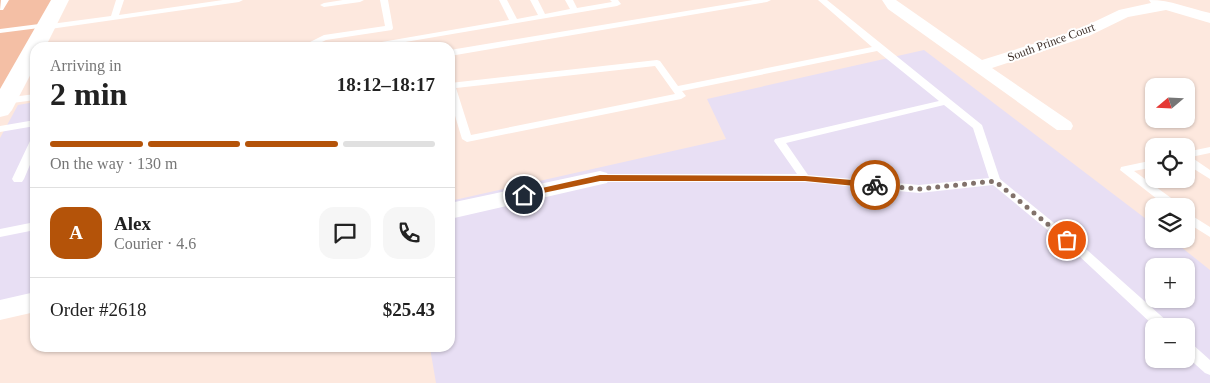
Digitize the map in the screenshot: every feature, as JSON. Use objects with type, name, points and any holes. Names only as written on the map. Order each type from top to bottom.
[{"type":"street","points":[[36,42],[60,0]]},
{"type":"street","name":"South Prince Court","points":[[889,0],[892,6],[981,66],[1064,126]]},
{"type":"street","points":[[1162,3],[1210,18]]},
{"type":"street","name":"South Prince Court","points":[[981,66],[1083,34],[1124,13],[1162,3]]},
{"type":"street","points":[[2,106],[30,54]]},
{"type":"street","points":[[455,210],[600,178]]},
{"type":"street","points":[[0,310],[30,303]]},
{"type":"lane","points":[[0,8],[5,0]]},
{"type":"lane","points":[[114,18],[120,0]]},
{"type":"lane","points":[[0,31],[114,18],[239,0]]},
{"type":"lane","points":[[324,6],[360,0]]},
{"type":"lane","points":[[315,42],[324,38],[389,28],[384,0]]},
{"type":"lane","points":[[503,0],[514,22]]},
{"type":"lane","points":[[534,0],[543,17]]},
{"type":"lane","points":[[569,0],[575,10]]},
{"type":"lane","points":[[389,42],[617,4],[614,0]]},
{"type":"lane","points":[[455,51],[767,0]]},
{"type":"lane","points":[[822,0],[978,127],[995,181],[1082,252],[1154,318]]},
{"type":"lane","points":[[676,89],[879,48]]},
{"type":"lane","points":[[455,85],[657,63],[681,96],[467,139],[455,102]]},
{"type":"lane","points":[[2,106],[30,98]]},
{"type":"lane","points":[[805,178],[779,140],[946,102]]},
{"type":"lane","points":[[0,129],[30,124]]},
{"type":"lane","points":[[1195,154],[1210,150]]},
{"type":"lane","points":[[18,179],[30,152]]},
{"type":"lane","points":[[1195,164],[1210,175]]},
{"type":"lane","points":[[1145,165],[1125,170],[1145,185]]},
{"type":"lane","points":[[600,178],[805,178],[919,189],[995,181]]},
{"type":"lane","points":[[1150,188],[1163,198]]},
{"type":"lane","points":[[1195,222],[1210,233]]},
{"type":"lane","points":[[0,233],[30,227]]},
{"type":"lane","points":[[1195,355],[1210,369]]},
{"type":"shaded area","points":[[0,0],[60,0],[37,42],[30,42],[30,55],[0,110]]},
{"type":"shaded area","points":[[924,50],[1145,218],[1145,248],[1182,248],[1195,258],[1145,258],[1145,308],[1195,308],[1195,258],[1210,270],[1210,383],[436,383],[431,352],[455,352],[455,200],[726,139],[707,99]]},
{"type":"shaded area","points":[[30,103],[30,295],[0,301],[0,138],[18,105]]},
{"type":"way so far","points":[[875,185],[919,189],[995,181],[1067,240]]},
{"type":"route","points":[[524,195],[600,178],[805,178],[875,185]]}]
